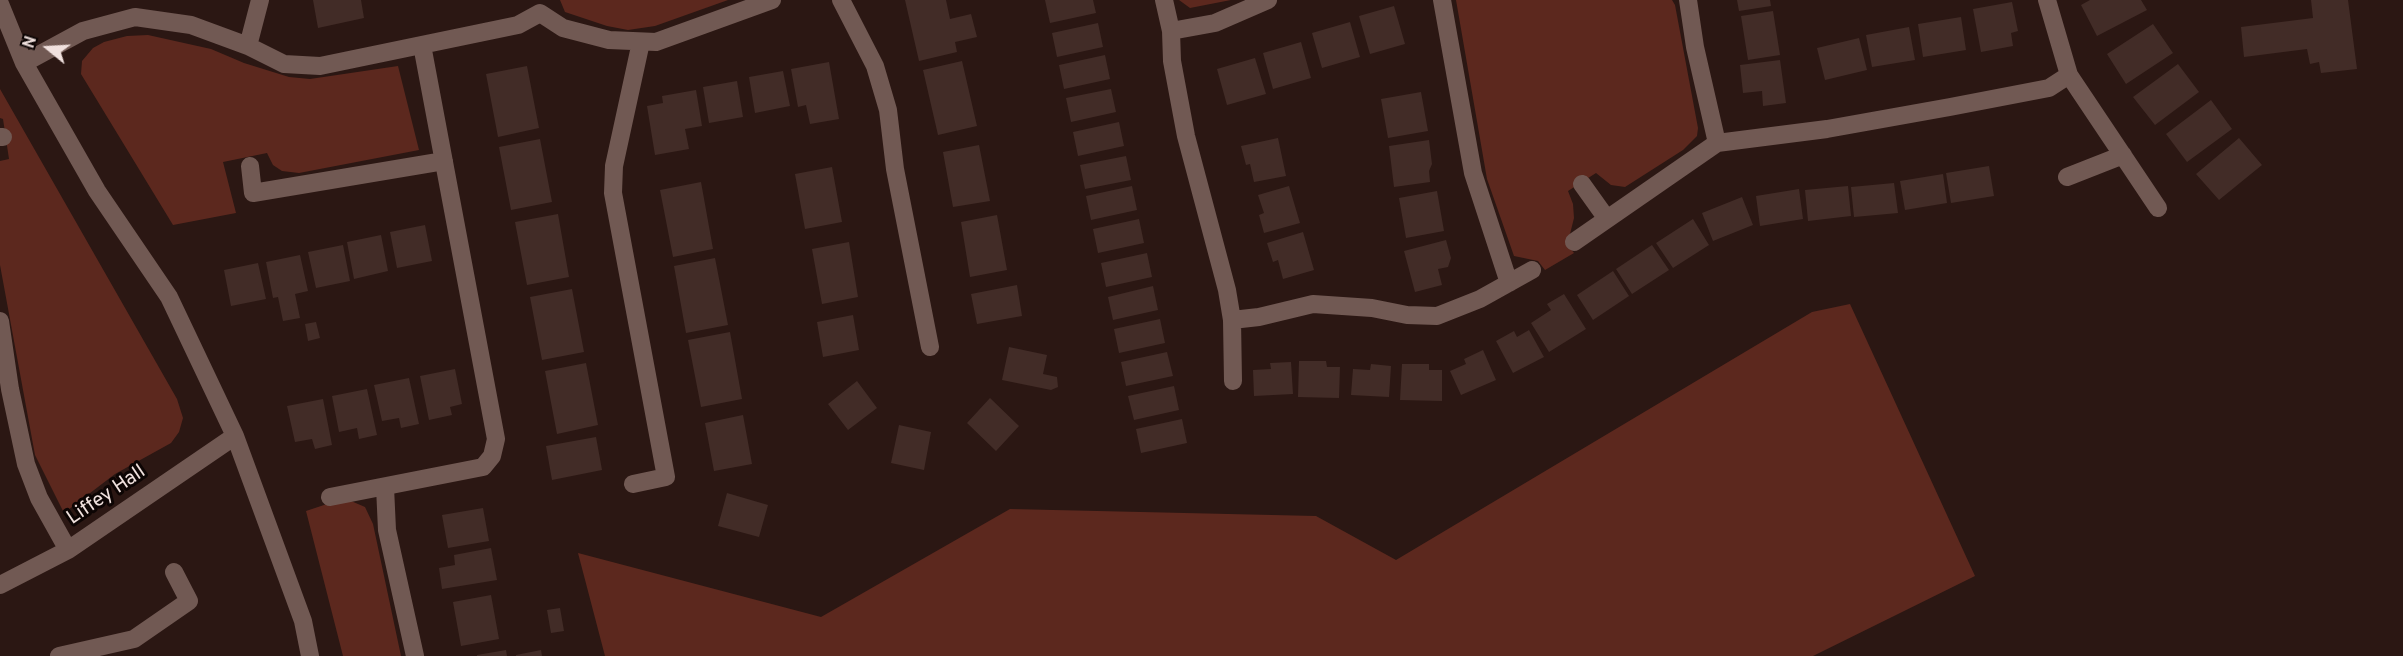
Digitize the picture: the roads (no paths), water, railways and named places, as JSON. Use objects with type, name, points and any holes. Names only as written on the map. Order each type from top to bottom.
[{"type":"street","points":[[249,46],[260,0]]},
{"type":"street","points":[[24,63],[83,31],[135,16],[191,25],[249,46],[284,64],[320,66],[518,25],[541,7],[563,28],[609,40],[656,42],[772,0]]},
{"type":"street","points":[[841,0],[874,66],[888,110],[895,169],[930,347]]},
{"type":"street","points":[[1164,0],[1171,31],[1172,61],[1186,136],[1227,290],[1232,320],[1233,381]]},
{"type":"street","points":[[1171,31],[1215,23],[1268,0]]},
{"type":"street","points":[[1442,0],[1473,173],[1509,283]]},
{"type":"street","points":[[1688,0],[1695,47],[1717,143]]},
{"type":"street","points":[[2047,0],[2069,75],[2158,208]]},
{"type":"street","points":[[0,4],[24,63],[97,191],[169,297],[235,436],[303,621],[310,656]]},
{"type":"street","points":[[633,484],[666,477],[613,193],[614,166],[641,42]]},
{"type":"street","points":[[330,497],[483,467],[492,456],[496,439],[422,45]]},
{"type":"street","points":[[1574,242],[1717,143],[1827,129],[1950,108],[2049,88],[2069,75]]},
{"type":"street","points":[[2067,177],[2123,155]]},
{"type":"street","points":[[250,166],[253,193],[444,161]]},
{"type":"street","points":[[1582,184],[1607,219]]},
{"type":"street","points":[[1232,320],[1259,317],[1313,304],[1372,308],[1407,315],[1437,316],[1480,298],[1532,270]]},
{"type":"street","points":[[0,321],[10,389],[26,464],[39,498],[68,550]]},
{"type":"street","name":"Liffey Hall","points":[[0,585],[68,550],[235,436]]},
{"type":"street","points":[[385,487],[387,530],[415,656]]},
{"type":"street","points":[[59,656],[134,639],[189,601],[174,572]]}]
